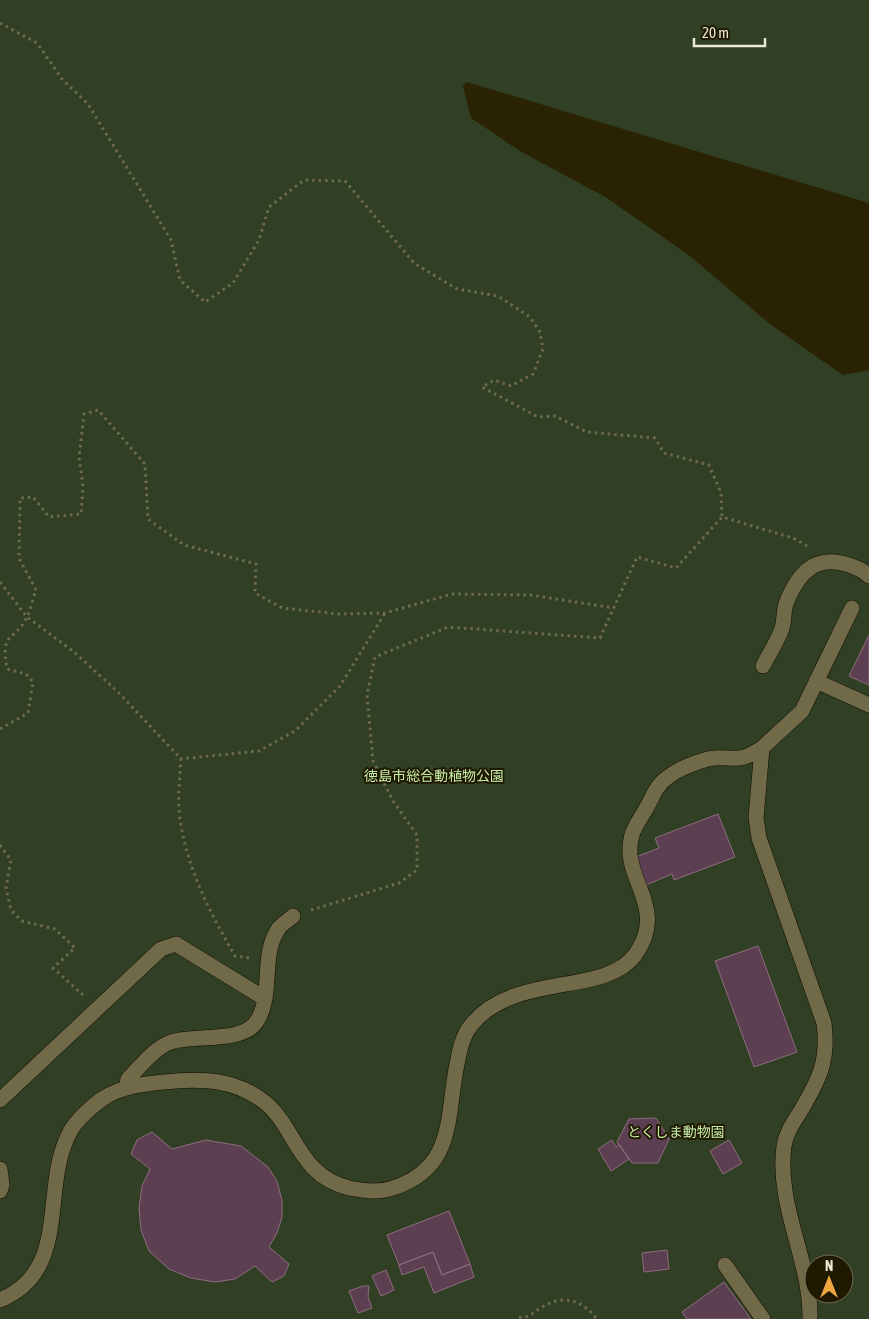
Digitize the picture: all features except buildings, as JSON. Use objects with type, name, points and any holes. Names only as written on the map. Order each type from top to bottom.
[{"type":"lane","points":[[762,666],[783,627],[786,603],[803,574],[816,563],[839,562],[862,570],[869,576]]},
{"type":"lane","points":[[0,1300],[21,1291],[37,1271],[48,1246],[61,1156],[72,1128],[102,1099],[126,1088],[161,1082],[206,1079],[235,1085],[260,1099],[276,1114],[303,1158],[321,1175],[342,1186],[365,1192],[392,1189],[416,1176],[432,1163],[442,1149],[449,1126],[452,1088],[462,1040],[469,1027],[486,1008],[504,998],[527,991],[598,976],[619,968],[634,957],[644,939],[648,920],[647,902],[633,869],[630,854],[632,835],[659,784],[671,774],[708,759],[742,759],[762,748],[802,711],[852,608]]},
{"type":"lane","points":[[816,681],[869,705]]},
{"type":"lane","points":[[762,748],[756,818],[759,838],[824,1023],[826,1037],[826,1056],[822,1071],[787,1134],[784,1148],[783,1186],[808,1288],[810,1319]]},
{"type":"lane","points":[[126,1088],[128,1079],[168,1043],[177,1040],[204,1039],[244,1031],[257,1022],[264,998],[272,946],[279,929],[293,916]]},
{"type":"lane","points":[[0,1100],[161,949],[176,944],[264,998]]},
{"type":"lane","points":[[0,1169],[2,1185],[0,1191]]},
{"type":"lane","points":[[725,1265],[763,1319]]},
{"type":"path","points":[[0,23],[37,43],[62,79],[88,104],[171,240],[180,280],[204,302],[233,283],[259,240],[269,207],[304,180],[345,181],[414,263],[457,288],[498,296],[530,317],[540,332],[543,349],[533,374],[511,386],[494,380],[482,387],[538,417],[555,416],[587,432],[654,438],[664,453],[709,465],[721,492],[722,517],[676,568],[637,557],[600,638],[448,627],[375,657],[366,695],[373,761],[393,800],[417,834],[417,870],[399,883],[293,916]]},
{"type":"path","points":[[0,728],[28,713],[33,682],[26,674],[7,669],[5,656],[6,640],[27,617],[36,590],[19,558],[20,498],[33,497],[48,517],[81,514],[83,487],[79,457],[84,414],[98,410],[145,464],[148,519],[184,545],[256,564],[255,593],[282,608],[338,614],[385,613],[452,594],[530,595],[614,608]]},
{"type":"path","points":[[722,517],[793,538],[839,562]]},
{"type":"path","points":[[0,582],[27,617],[74,652],[110,684],[180,759],[179,810],[190,861],[208,910],[236,956],[269,962]]},
{"type":"path","points":[[180,759],[259,751],[295,730],[340,686],[385,613]]},
{"type":"path","points":[[0,845],[11,860],[6,888],[11,910],[22,922],[55,929],[74,948],[53,968],[97,1008]]},
{"type":"path","points":[[519,1317],[531,1316],[543,1306],[554,1302],[569,1300],[587,1306],[597,1319]]},
{"type":"green space","name":"徳島市総合動植物公園","points":[[0,0],[869,0],[869,203],[467,82],[463,86],[471,118],[520,151],[607,198],[690,256],[771,325],[843,375],[869,370],[869,1319],[0,1319]]},
{"type":"park label","name":"とくしま動物園","points":[[676,1132]]}]
